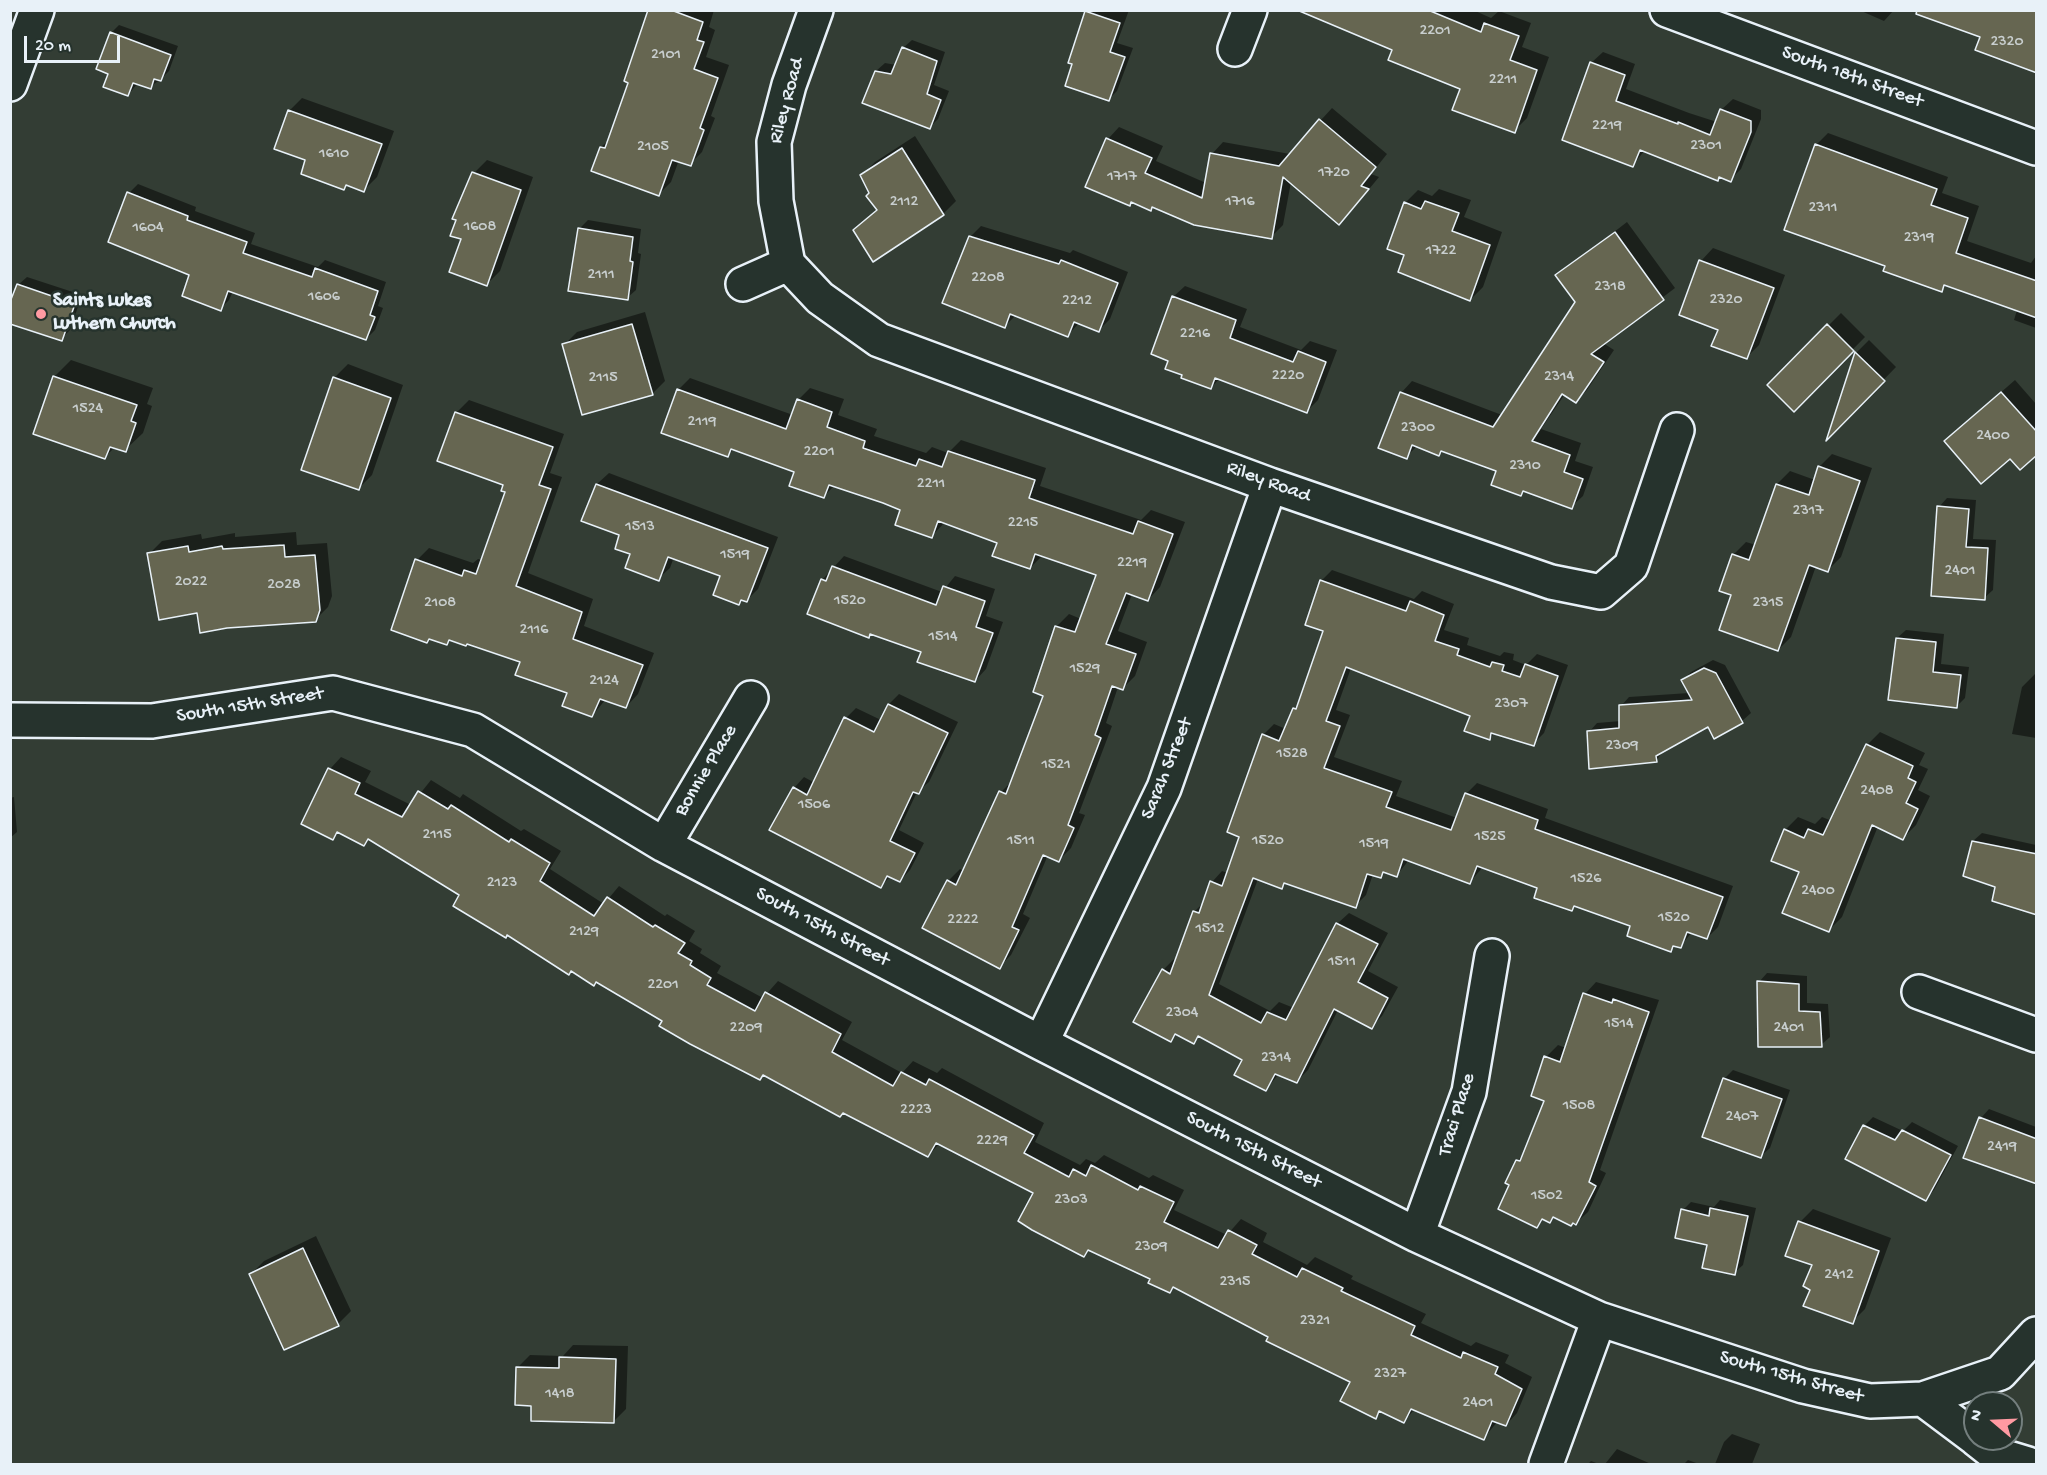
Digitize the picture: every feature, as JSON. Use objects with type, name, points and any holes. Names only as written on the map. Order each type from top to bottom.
[{"type":"street","points":[[10,84],[37,10]]},
{"type":"street","name":"Riley Road","points":[[816,10],[789,85],[774,142],[776,201],[788,264],[820,298],[879,340],[1270,485],[1551,582],[1601,592],[1631,566],[1677,430]]},
{"type":"street","points":[[1235,49],[1250,10]]},
{"type":"street","name":"South 18th Street","points":[[1666,10],[2037,148]]},
{"type":"street","points":[[744,284],[788,264]]},
{"type":"street","name":"Sarah Street","points":[[1041,1043],[1164,788],[1270,485]]},
{"type":"street","name":"South 15th Street","points":[[10,720],[152,721],[333,693],[473,730],[664,845],[1041,1043],[1417,1235],[1599,1319],[1803,1386],[1870,1401],[1923,1399],[2000,1373],[2037,1334]]},
{"type":"street","name":"Bonnie Place","points":[[664,845],[751,698]]},
{"type":"street","name":"Traci Place","points":[[1417,1235],[1469,1092],[1492,956]]},
{"type":"street","points":[[1919,992],[2037,1035]]},
{"type":"street","points":[[1545,1464],[1599,1319]]},
{"type":"street","points":[[1923,1399],[1963,1430]]},
{"type":"street","points":[[1991,1451],[2028,1464]]},
{"type":"building","points":[[648,10],[671,10],[703,22],[697,40],[704,42],[694,69],[718,78],[700,128],[704,130],[691,166],[672,160],[659,196],[591,171],[600,147],[605,148],[628,83],[624,81]]},
{"type":"building","points":[[1297,10],[1428,10],[1481,32],[1484,23],[1519,36],[1510,60],[1537,70],[1515,133],[1452,110],[1460,89],[1388,60],[1392,50]]},
{"type":"building","points":[[1917,10],[2037,10],[2037,73],[1975,50],[1980,37],[1916,14]]},
{"type":"building","points":[[1085,11],[1120,23],[1110,52],[1125,57],[1109,101],[1065,86],[1072,64],[1068,63]]},
{"type":"building","points":[[110,32],[171,55],[161,81],[154,79],[151,89],[133,83],[128,96],[103,87],[108,74],[96,69]]},
{"type":"building","points":[[902,47],[937,61],[927,94],[941,100],[930,129],[862,103],[875,71],[891,74]]},
{"type":"building","points":[[1590,62],[1625,75],[1616,101],[1678,124],[1678,122],[1710,135],[1720,109],[1751,121],[1751,132],[1731,182],[1719,177],[1718,181],[1640,150],[1633,167],[1562,140]]},
{"type":"building","points":[[288,110],[382,144],[364,192],[346,185],[344,190],[301,174],[305,160],[274,149]]},
{"type":"building","points":[[1319,119],[1376,167],[1361,186],[1369,189],[1339,225],[1283,177],[1272,239],[1194,225],[1152,207],[1151,211],[1131,202],[1130,206],[1085,187],[1106,138],[1152,158],[1145,173],[1202,198],[1210,153],[1279,166]]},
{"type":"building","points":[[1815,144],[1937,189],[1931,205],[1968,218],[1956,253],[2037,281],[2037,318],[1944,285],[1942,292],[1883,271],[1885,266],[1784,230]]},
{"type":"building","points":[[902,148],[944,215],[873,262],[853,230],[877,210],[866,196],[869,193],[860,175]]},
{"type":"building","points":[[472,172],[521,190],[487,286],[449,272],[461,239],[450,236],[456,220],[452,219]]},
{"type":"building","points":[[127,192],[188,216],[187,220],[247,242],[243,253],[312,277],[315,268],[378,291],[370,315],[375,317],[366,340],[228,291],[221,311],[182,296],[189,275],[108,242]]},
{"type":"building","points":[[1425,201],[1459,213],[1452,231],[1490,245],[1470,301],[1398,272],[1404,255],[1387,249],[1404,202],[1421,209]]},
{"type":"building","points":[[578,228],[633,237],[630,261],[633,262],[628,300],[568,291]]},
{"type":"building","points":[[1615,232],[1664,300],[1591,354],[1604,362],[1576,403],[1562,394],[1532,441],[1570,455],[1564,472],[1583,479],[1572,509],[1523,491],[1521,496],[1491,485],[1496,471],[1441,451],[1439,456],[1412,445],[1407,459],[1378,448],[1400,392],[1493,427],[1575,302],[1555,275]]},
{"type":"building","points":[[969,236],[1059,264],[1061,260],[1118,283],[1099,332],[1074,322],[1068,337],[1010,314],[1005,328],[942,303]]},
{"type":"building","points":[[1699,260],[1774,288],[1747,359],[1711,346],[1718,330],[1679,315]]},
{"type":"building","name":"Saints Lukes Luthern Church","points":[[17,284],[75,304],[62,341],[10,324],[10,302]]},
{"type":"building","points":[[1172,296],[1236,320],[1230,338],[1293,362],[1298,351],[1326,362],[1307,413],[1215,378],[1211,389],[1181,378],[1182,375],[1165,369],[1168,361],[1151,354]]},
{"type":"building","points":[[632,324],[653,395],[582,415],[562,344]]},
{"type":"building","points":[[1827,324],[1854,351],[1794,412],[1767,385]]},
{"type":"building","points":[[1855,352],[1885,381],[1826,441]]},
{"type":"building","points":[[53,376],[137,405],[131,421],[136,423],[126,452],[110,447],[105,459],[33,434]]},
{"type":"building","points":[[333,377],[391,398],[359,490],[301,470]]},
{"type":"building","points":[[677,389],[786,429],[797,399],[832,412],[827,427],[865,441],[863,448],[916,466],[919,459],[942,467],[948,451],[1035,480],[1029,498],[1133,534],[1138,521],[1173,534],[1148,601],[1126,593],[1106,644],[1136,654],[1123,690],[1112,686],[1095,735],[1101,738],[1068,825],[1074,828],[1059,862],[1043,855],[1012,927],[1019,930],[1000,969],[922,928],[947,880],[956,885],[999,791],[1006,794],[1043,696],[1033,692],[1055,626],[1075,632],[1096,575],[1035,554],[1030,569],[992,556],[997,543],[938,521],[932,538],[895,525],[900,510],[883,503],[829,485],[824,498],[789,486],[794,472],[731,449],[728,457],[661,433]]},
{"type":"building","points":[[2001,392],[2037,432],[2037,455],[2020,470],[2010,459],[1981,484],[1944,441]]},
{"type":"building","points":[[455,412],[553,447],[539,485],[551,489],[516,586],[582,612],[573,639],[643,665],[626,708],[600,699],[592,717],[562,706],[567,693],[515,675],[520,662],[467,644],[466,646],[449,640],[447,645],[429,639],[427,643],[391,630],[415,559],[462,576],[464,570],[476,574],[505,492],[501,491],[503,485],[437,461]]},
{"type":"building","points":[[1818,466],[1860,481],[1828,572],[1809,565],[1778,651],[1719,630],[1731,595],[1719,591],[1732,554],[1749,560],[1776,484],[1809,495]]},
{"type":"building","points":[[596,484],[768,548],[747,602],[741,600],[739,605],[713,595],[720,576],[668,557],[659,581],[625,568],[630,554],[615,549],[619,535],[581,521]]},
{"type":"building","points":[[1937,506],[1969,509],[1966,547],[1988,548],[1985,600],[1931,596]]},
{"type":"building","points":[[284,545],[285,557],[315,555],[320,610],[316,622],[227,628],[200,633],[197,613],[159,620],[147,553],[188,546],[189,552],[222,546],[223,549]]},
{"type":"building","points":[[832,566],[936,605],[943,586],[985,601],[976,627],[993,633],[975,682],[917,662],[921,652],[870,634],[869,638],[807,614],[821,579],[826,581]]},
{"type":"building","points":[[1320,580],[1406,611],[1410,601],[1444,615],[1435,641],[1459,649],[1457,655],[1490,667],[1492,662],[1504,665],[1502,671],[1520,677],[1525,664],[1558,676],[1534,746],[1491,733],[1490,740],[1464,731],[1470,716],[1346,667],[1326,721],[1340,726],[1324,768],[1392,792],[1386,807],[1451,830],[1465,793],[1538,820],[1535,829],[1723,897],[1707,939],[1687,932],[1681,948],[1673,946],[1671,952],[1627,936],[1630,926],[1574,906],[1572,911],[1534,898],[1537,888],[1477,866],[1470,884],[1403,859],[1397,877],[1383,872],[1381,878],[1367,874],[1356,908],[1284,883],[1282,889],[1253,878],[1209,995],[1261,1023],[1267,1012],[1286,1020],[1336,923],[1378,944],[1358,982],[1388,998],[1372,1029],[1334,1009],[1297,1083],[1275,1074],[1266,1091],[1234,1075],[1242,1060],[1198,1036],[1194,1044],[1175,1034],[1171,1042],[1133,1022],[1162,969],[1170,974],[1193,911],[1199,913],[1210,881],[1222,886],[1239,837],[1227,832],[1262,734],[1279,741],[1293,708],[1296,709],[1323,631],[1305,625]]},
{"type":"building","points":[[1896,638],[1936,642],[1933,672],[1961,675],[1957,708],[1888,700]]},
{"type":"building","points":[[1704,668],[1716,673],[1743,723],[1714,739],[1708,727],[1656,756],[1657,762],[1589,769],[1587,731],[1619,728],[1619,705],[1692,700],[1681,680]]},
{"type":"building","points":[[888,704],[948,733],[919,794],[913,792],[890,841],[915,853],[900,882],[887,876],[881,888],[769,830],[793,787],[807,795],[844,717],[874,732]]},
{"type":"building","points":[[1866,744],[1913,766],[1908,778],[1916,782],[1906,803],[1918,809],[1903,840],[1872,825],[1829,932],[1782,913],[1799,872],[1771,861],[1784,829],[1804,838],[1808,829],[1823,835]]},
{"type":"building","points":[[328,768],[360,783],[355,794],[402,817],[418,791],[448,809],[451,805],[509,842],[511,839],[550,863],[540,881],[594,916],[607,897],[653,927],[655,925],[685,943],[678,953],[692,961],[690,965],[711,978],[707,985],[755,1011],[765,992],[841,1034],[832,1052],[893,1086],[901,1072],[926,1085],[929,1079],[1034,1135],[1024,1153],[1069,1177],[1073,1169],[1086,1176],[1091,1165],[1138,1190],[1140,1186],[1174,1202],[1164,1222],[1218,1248],[1228,1230],[1257,1245],[1252,1254],[1297,1277],[1302,1268],[1343,1288],[1341,1291],[1415,1326],[1411,1335],[1461,1358],[1463,1352],[1498,1367],[1495,1374],[1522,1389],[1506,1426],[1492,1421],[1484,1440],[1411,1409],[1404,1423],[1379,1411],[1376,1419],[1340,1401],[1350,1382],[1266,1341],[1268,1337],[1173,1287],[1170,1293],[1148,1283],[1150,1279],[1088,1250],[1084,1257],[1018,1221],[1033,1193],[936,1143],[928,1157],[843,1113],[840,1117],[763,1075],[760,1080],[690,1044],[659,1026],[662,1021],[596,982],[594,986],[571,971],[569,975],[507,935],[506,938],[453,906],[459,895],[368,839],[364,846],[337,832],[333,840],[301,824]]},
{"type":"building","points":[[1972,841],[2037,854],[2037,915],[1992,901],[1995,887],[1963,876]]},
{"type":"building","points":[[1757,981],[1799,984],[1799,1011],[1820,1012],[1822,1047],[1758,1047]]},
{"type":"building","points":[[1583,993],[1612,1003],[1613,999],[1649,1012],[1589,1182],[1596,1186],[1576,1225],[1573,1223],[1571,1226],[1553,1217],[1550,1223],[1542,1219],[1537,1228],[1498,1209],[1509,1185],[1505,1183],[1516,1160],[1520,1161],[1544,1101],[1531,1096],[1544,1056],[1560,1062]]},
{"type":"building","points":[[1723,1078],[1782,1099],[1761,1158],[1702,1137]]},
{"type":"building","points":[[1979,1117],[2037,1139],[2037,1184],[1963,1158]]},
{"type":"building","points":[[1863,1125],[1895,1140],[1902,1130],[1951,1155],[1926,1201],[1845,1159]]},
{"type":"building","points":[[1710,1208],[1748,1216],[1735,1275],[1702,1268],[1707,1245],[1675,1238],[1681,1209],[1709,1216]]},
{"type":"building","points":[[1798,1221],[1879,1251],[1853,1324],[1803,1306],[1810,1290],[1803,1286],[1812,1265],[1785,1256]]},
{"type":"building","points":[[303,1248],[339,1326],[284,1350],[249,1274]]},
{"type":"building","points":[[559,1357],[616,1359],[614,1423],[531,1421],[531,1406],[515,1405],[516,1367],[559,1368]]},
{"type":"place","name":"Saints Lukes Luthern Church","points":[[41,314]]}]
